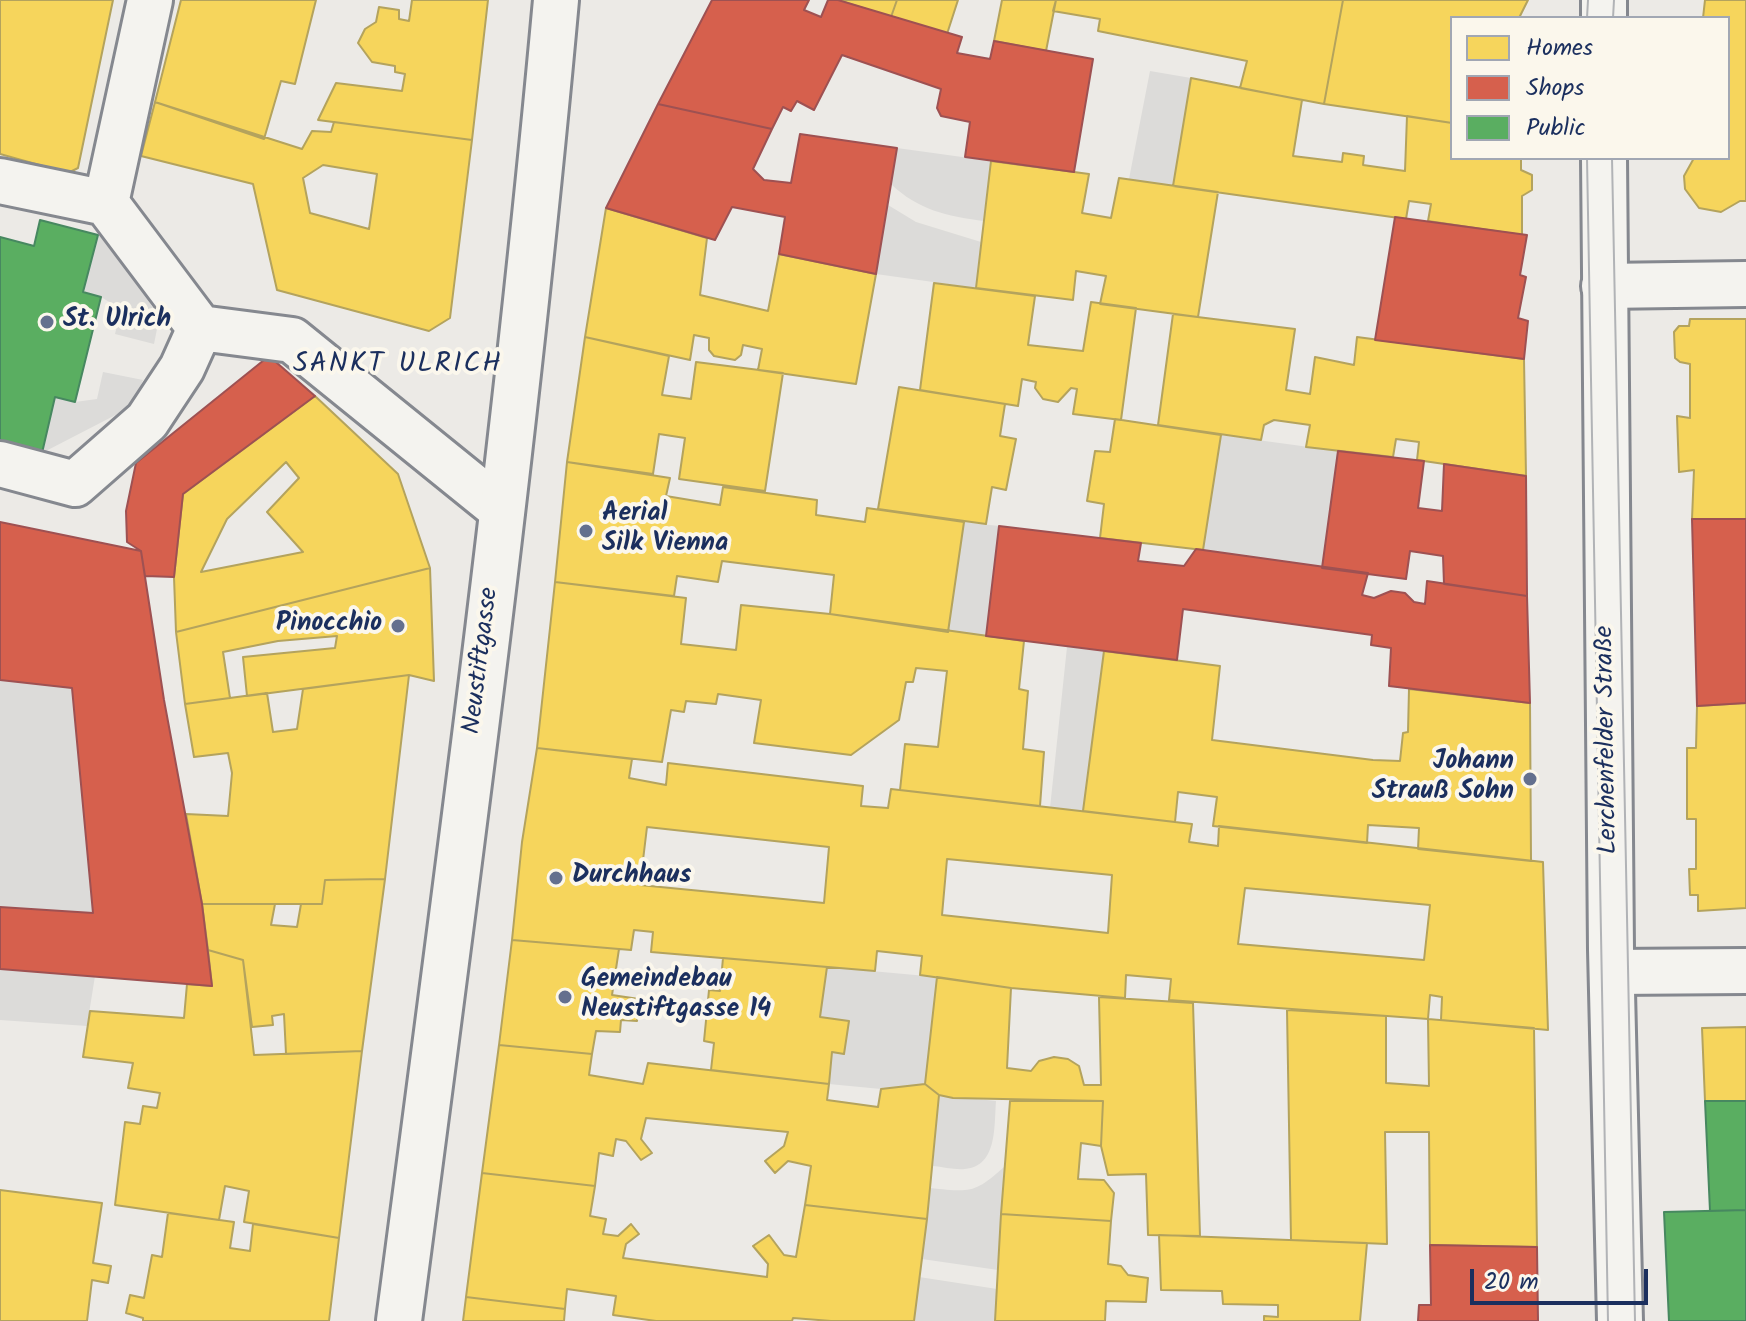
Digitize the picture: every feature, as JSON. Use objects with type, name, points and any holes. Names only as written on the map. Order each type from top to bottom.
[{"type":"main road","points":[[106,203],[150,0]]},
{"type":"main road","name":"Neustiftgasse","points":[[399,1321],[463,837],[502,510],[538,200],[556,0]]},
{"type":"main road","name":"Lerchenfelder Straße","points":[[1604,160],[1612,972],[1620,1321]]},
{"type":"main road","points":[[0,181],[106,203],[200,328],[292,340],[502,510]]},
{"type":"main road","points":[[1604,286],[1746,284]]},
{"type":"main road","points":[[0,464],[75,484],[147,421],[182,368],[200,328]]},
{"type":"main road","points":[[1612,972],[1746,971]]},
{"type":"shaded area","points":[[1150,71],[1191,78],[1173,186],[1129,179]]},
{"type":"shaded area","points":[[897,148],[991,161],[983,221],[922,206],[901,193],[891,184]]},
{"type":"shaded area","points":[[888,205],[916,222],[981,242],[976,288],[876,274]]},
{"type":"shaded area","points":[[98,235],[112,237],[159,319],[154,344],[115,334],[121,309],[101,297],[83,292]]},
{"type":"shaded area","points":[[103,372],[143,380],[133,406],[42,453],[55,397],[75,402],[97,399]]},
{"type":"shaded area","points":[[1221,435],[1338,451],[1322,568],[1203,550]]},
{"type":"shaded area","points":[[964,522],[999,526],[986,636],[948,632]]},
{"type":"shaded area","points":[[1067,647],[1104,651],[1083,811],[1050,808]]},
{"type":"shaded area","points":[[0,680],[72,688],[93,913],[0,907]]},
{"type":"shaded area","points":[[827,967],[937,977],[925,1084],[881,1089],[829,1084],[832,1052],[844,1053],[848,1022],[820,1017]]},
{"type":"shaded area","points":[[0,969],[95,976],[87,1026],[0,1020]]},
{"type":"shaded area","points":[[939,1095],[996,1101],[992,1143],[989,1152],[976,1166],[961,1169],[933,1166]]},
{"type":"shaded area","points":[[1004,1167],[998,1270],[922,1259],[930,1188],[971,1189]]},
{"type":"shaded area","points":[[919,1277],[997,1289],[995,1321],[914,1321]]},
{"type":"building: Homes","points":[[0,0],[113,0],[78,168],[68,173],[0,154]]},
{"type":"building: Homes","points":[[181,0],[316,0],[295,84],[281,81],[264,139],[155,102]]},
{"type":"building: Homes","points":[[412,0],[488,0],[472,140],[318,120],[336,83],[402,91],[405,74],[395,72],[395,66],[372,62],[358,43],[365,29],[376,22],[379,7],[399,10],[399,19],[409,21]]},
{"type":"building: Homes","points":[[838,0],[897,0],[891,17]]},
{"type":"building: Homes","points":[[897,0],[958,0],[947,34],[891,17]]},
{"type":"building: Homes","points":[[1002,0],[1056,0],[1046,51],[994,41]]},
{"type":"building: Homes","points":[[1056,0],[1343,0],[1324,104],[1240,88],[1247,61],[1098,31],[1100,19],[1053,11]]},
{"type":"building: Homes","points":[[1343,0],[1528,0],[1520,16],[1450,16],[1450,123],[1324,104]]},
{"type":"building: Homes","points":[[1705,0],[1746,0],[1746,201],[1740,201],[1721,212],[1699,208],[1685,189],[1684,176],[1693,160],[1730,160],[1730,16],[1703,16]]},
{"type":"building: Homes","points":[[1191,78],[1302,100],[1293,156],[1342,162],[1343,153],[1364,156],[1363,165],[1405,171],[1407,116],[1450,123],[1450,160],[1521,160],[1521,170],[1532,175],[1532,190],[1522,196],[1522,235],[1428,221],[1431,204],[1409,201],[1406,219],[1173,186]]},
{"type":"building: Homes","points":[[155,102],[302,149],[312,131],[331,132],[334,122],[472,140],[450,318],[429,331],[277,290],[253,184],[141,156]],"holes":[[[323,165],[377,174],[369,229],[310,213],[303,178]]]},
{"type":"building: Homes","points":[[991,161],[1089,174],[1082,213],[1111,218],[1119,178],[1218,192],[1198,317],[1100,304],[1106,276],[1076,271],[1073,300],[976,288]]},
{"type":"building: Homes","points":[[606,208],[707,238],[700,295],[768,311],[779,254],[876,274],[856,384],[758,370],[762,349],[743,345],[741,355],[735,360],[714,356],[709,350],[709,338],[694,335],[690,360],[585,337]]},
{"type":"building: Homes","points":[[934,283],[1035,296],[1028,345],[1083,351],[1091,302],[1136,308],[1121,420],[1073,414],[1077,389],[1071,388],[1058,402],[1043,399],[1035,388],[1036,382],[1022,379],[1018,406],[920,390]]},
{"type":"building: Homes","points":[[1173,314],[1295,329],[1286,390],[1310,394],[1315,357],[1354,365],[1357,337],[1524,359],[1526,476],[1417,460],[1419,442],[1396,439],[1393,457],[1306,447],[1310,425],[1274,420],[1264,425],[1261,440],[1158,425]]},
{"type":"building: Homes","points":[[1690,319],[1746,319],[1746,519],[1692,519],[1694,470],[1679,472],[1677,416],[1690,418],[1690,364],[1675,358],[1674,332],[1679,326],[1689,326]]},
{"type":"building: Homes","points":[[585,337],[669,356],[662,395],[691,399],[696,362],[783,373],[765,491],[679,479],[685,438],[659,434],[653,474],[567,462]]},
{"type":"building: Homes","points":[[899,387],[1005,404],[1000,436],[1016,439],[1006,490],[992,487],[986,524],[878,509]]},
{"type":"building: Homes","points":[[315,396],[398,474],[430,568],[176,632],[174,577],[183,494]],"holes":[[[286,462],[299,478],[267,512],[303,552],[201,572],[227,519]]]},
{"type":"building: Homes","points":[[1115,419],[1221,435],[1203,550],[1100,538],[1104,504],[1087,501],[1095,451],[1110,452]]},
{"type":"building: Homes","points":[[567,462],[670,478],[666,496],[720,505],[723,487],[817,500],[816,515],[865,522],[867,508],[964,522],[948,632],[830,614],[834,575],[722,561],[718,582],[677,576],[674,596],[555,582]]},
{"type":"building: Homes","points":[[430,568],[434,681],[409,675],[247,696],[243,657],[335,648],[337,636],[278,641],[223,652],[230,698],[185,704],[176,632]]},
{"type":"building: Homes","points":[[555,582],[686,598],[681,644],[736,650],[741,605],[1024,641],[1019,689],[1028,691],[1023,749],[1044,752],[1040,806],[900,790],[905,744],[938,747],[947,671],[916,668],[913,682],[906,682],[899,720],[851,755],[754,743],[761,700],[718,694],[716,704],[686,701],[684,712],[671,710],[662,762],[537,748]]},
{"type":"building: Homes","points":[[1104,651],[1220,666],[1212,740],[1373,760],[1400,761],[1403,733],[1408,732],[1409,689],[1530,703],[1531,861],[1418,849],[1419,828],[1368,825],[1367,843],[1213,826],[1217,797],[1178,792],[1175,822],[1083,811]]},
{"type":"building: Homes","points":[[409,675],[385,879],[325,880],[322,904],[202,904],[186,814],[228,816],[232,773],[228,753],[194,757],[185,704],[267,693],[273,732],[297,729],[303,689]]},
{"type":"building: Homes","points":[[1746,703],[1746,908],[1698,911],[1698,895],[1690,895],[1689,869],[1696,869],[1696,819],[1687,819],[1687,748],[1696,748],[1697,706]]},
{"type":"building: Homes","points":[[537,748],[632,759],[629,778],[666,785],[668,763],[863,786],[861,806],[888,808],[891,789],[1192,824],[1189,842],[1218,846],[1219,826],[1543,862],[1548,1030],[1441,1020],[1442,997],[1430,995],[1428,1019],[1169,1000],[1171,979],[1126,975],[1125,998],[1011,988],[920,975],[922,956],[877,951],[875,971],[651,952],[653,932],[634,930],[631,950],[512,940],[522,842]],"holes":[[[647,827],[829,847],[824,903],[640,885]],[[947,859],[1112,875],[1108,933],[942,915]],[[1245,888],[1430,905],[1424,960],[1238,944]]]},
{"type":"building: Homes","points":[[385,879],[362,1051],[286,1054],[284,1014],[272,1016],[273,1025],[252,1027],[243,960],[208,950],[202,904],[275,904],[271,925],[297,927],[301,904],[322,904],[325,880]]},
{"type":"building: Homes","name":"Gemeindebau Neustiftgasse 14","points":[[512,940],[619,949],[612,995],[639,999],[637,1021],[621,1020],[620,1032],[596,1031],[592,1054],[499,1045]]},
{"type":"building: Homes","points":[[208,950],[243,960],[254,1055],[362,1051],[339,1238],[244,1222],[249,1191],[225,1186],[219,1220],[115,1205],[125,1122],[140,1124],[143,1106],[157,1108],[160,1093],[128,1088],[133,1063],[83,1057],[90,1011],[184,1018],[187,984],[212,986]]},
{"type":"building: Homes","points":[[723,958],[827,967],[820,1017],[849,1021],[844,1054],[832,1052],[829,1084],[711,1070],[714,1043],[704,1041],[709,990],[720,991]]},
{"type":"building: Homes","points":[[937,977],[1011,988],[1007,1068],[1031,1071],[1039,1061],[1054,1057],[1068,1059],[1079,1066],[1084,1085],[1101,1085],[1099,997],[1193,1003],[1200,1236],[1148,1235],[1146,1174],[1108,1175],[1101,1146],[1103,1101],[953,1098],[939,1095],[925,1084]]},
{"type":"building: Homes","points":[[1287,1010],[1386,1016],[1386,1083],[1429,1086],[1428,1019],[1534,1028],[1537,1247],[1430,1245],[1429,1132],[1385,1132],[1387,1244],[1291,1240]]},
{"type":"building: Homes","points":[[1746,1027],[1746,1101],[1705,1101],[1702,1028]]},
{"type":"building: Homes","points":[[499,1045],[592,1054],[589,1075],[643,1084],[648,1063],[829,1084],[827,1100],[878,1107],[881,1089],[925,1084],[939,1095],[927,1219],[805,1205],[811,1166],[788,1161],[775,1173],[765,1161],[784,1146],[788,1132],[646,1118],[641,1139],[652,1153],[641,1160],[626,1141],[616,1139],[613,1156],[599,1153],[595,1186],[482,1173]]},
{"type":"building: Homes","points":[[1010,1101],[1103,1101],[1101,1146],[1081,1143],[1078,1179],[1104,1180],[1114,1193],[1111,1221],[1001,1214]]},
{"type":"building: Homes","points":[[482,1173],[595,1186],[590,1216],[606,1219],[603,1234],[618,1236],[631,1224],[639,1234],[626,1244],[623,1258],[767,1277],[768,1264],[753,1246],[769,1235],[784,1255],[796,1257],[805,1205],[927,1219],[914,1321],[793,1318],[792,1321],[656,1321],[613,1315],[616,1296],[567,1289],[565,1309],[466,1297]]},
{"type":"building: Homes","points":[[0,1190],[102,1203],[93,1263],[111,1266],[108,1283],[92,1280],[87,1321],[0,1321]]},
{"type":"building: Homes","points":[[168,1213],[234,1222],[230,1248],[250,1251],[253,1224],[339,1238],[329,1321],[143,1321],[143,1318],[126,1313],[130,1295],[144,1298],[152,1255],[162,1257]]},
{"type":"building: Homes","points":[[1001,1214],[1111,1221],[1108,1264],[1121,1266],[1128,1275],[1148,1278],[1146,1302],[1106,1301],[1105,1321],[995,1321]]},
{"type":"building: Homes","points":[[1159,1235],[1367,1243],[1360,1321],[1264,1321],[1264,1316],[1278,1317],[1278,1305],[1223,1304],[1222,1291],[1161,1290]]},
{"type":"building: Homes","points":[[466,1297],[565,1309],[564,1321],[463,1321]]},
{"type":"building: Shops","points":[[712,0],[809,0],[804,10],[821,17],[828,0],[838,0],[962,37],[957,53],[990,59],[994,41],[1093,59],[1074,172],[965,157],[970,122],[941,116],[937,108],[941,89],[842,55],[814,110],[797,101],[791,111],[783,107],[772,129],[658,104]]},
{"type":"building: Shops","points":[[658,104],[772,129],[753,169],[764,180],[791,183],[800,134],[897,148],[876,274],[779,254],[785,217],[732,207],[715,240],[606,208]]},
{"type":"building: Shops","points":[[1395,217],[1527,235],[1520,275],[1526,277],[1518,318],[1528,321],[1524,359],[1375,340]]},
{"type":"building: Shops","points":[[269,356],[315,396],[183,494],[174,577],[145,576],[141,551],[127,542],[126,511],[136,463]]},
{"type":"building: Shops","points":[[1338,451],[1424,461],[1418,508],[1442,511],[1444,464],[1526,476],[1527,596],[1444,584],[1443,556],[1410,551],[1406,579],[1322,568]]},
{"type":"building: Shops","points":[[1692,519],[1746,519],[1746,703],[1697,706]]},
{"type":"building: Shops","points":[[0,522],[141,551],[164,700],[202,904],[212,986],[0,969],[0,907],[93,913],[72,688],[0,680]]},
{"type":"building: Shops","points":[[999,526],[1141,543],[1138,561],[1184,566],[1196,549],[1368,573],[1362,595],[1374,598],[1391,591],[1405,593],[1414,602],[1425,604],[1427,581],[1527,596],[1530,703],[1389,686],[1391,648],[1371,645],[1372,635],[1183,609],[1177,660],[986,636]]},
{"type":"building: Shops","points":[[1430,1245],[1537,1247],[1538,1321],[1418,1321],[1419,1305],[1431,1305]]},
{"type":"building: Public","name":"St. Ulrich","points":[[40,220],[98,235],[83,292],[101,297],[75,402],[55,397],[42,453],[0,442],[0,237],[34,246]]},
{"type":"building: Public","points":[[1705,1101],[1746,1101],[1746,1210],[1710,1211]]},
{"type":"building: Public","points":[[1746,1210],[1746,1321],[1669,1321],[1664,1212]]},
{"type":"tram line","points":[[1587,16],[1588,0]]},
{"type":"tram line","points":[[1613,16],[1614,0]]},
{"type":"tram line","points":[[1587,160],[1608,1321]]},
{"type":"tram line","points":[[1612,160],[1635,1321]]},
{"type":"place","name":"St. Ulrich","points":[[47,322]]},
{"type":"place","name":"Aerial Silk Vienna","points":[[586,531]]},
{"type":"place","name":"Pinocchio","points":[[398,626]]},
{"type":"place","name":"Johann Strauß Sohn","points":[[1530,779]]},
{"type":"place","name":"Durchhaus","points":[[556,878]]},
{"type":"place","name":"Gemeindebau Neustiftgasse 14","points":[[565,997]]},
{"type":"district","name":"SANKT ULRICH","points":[[398,366]]}]
